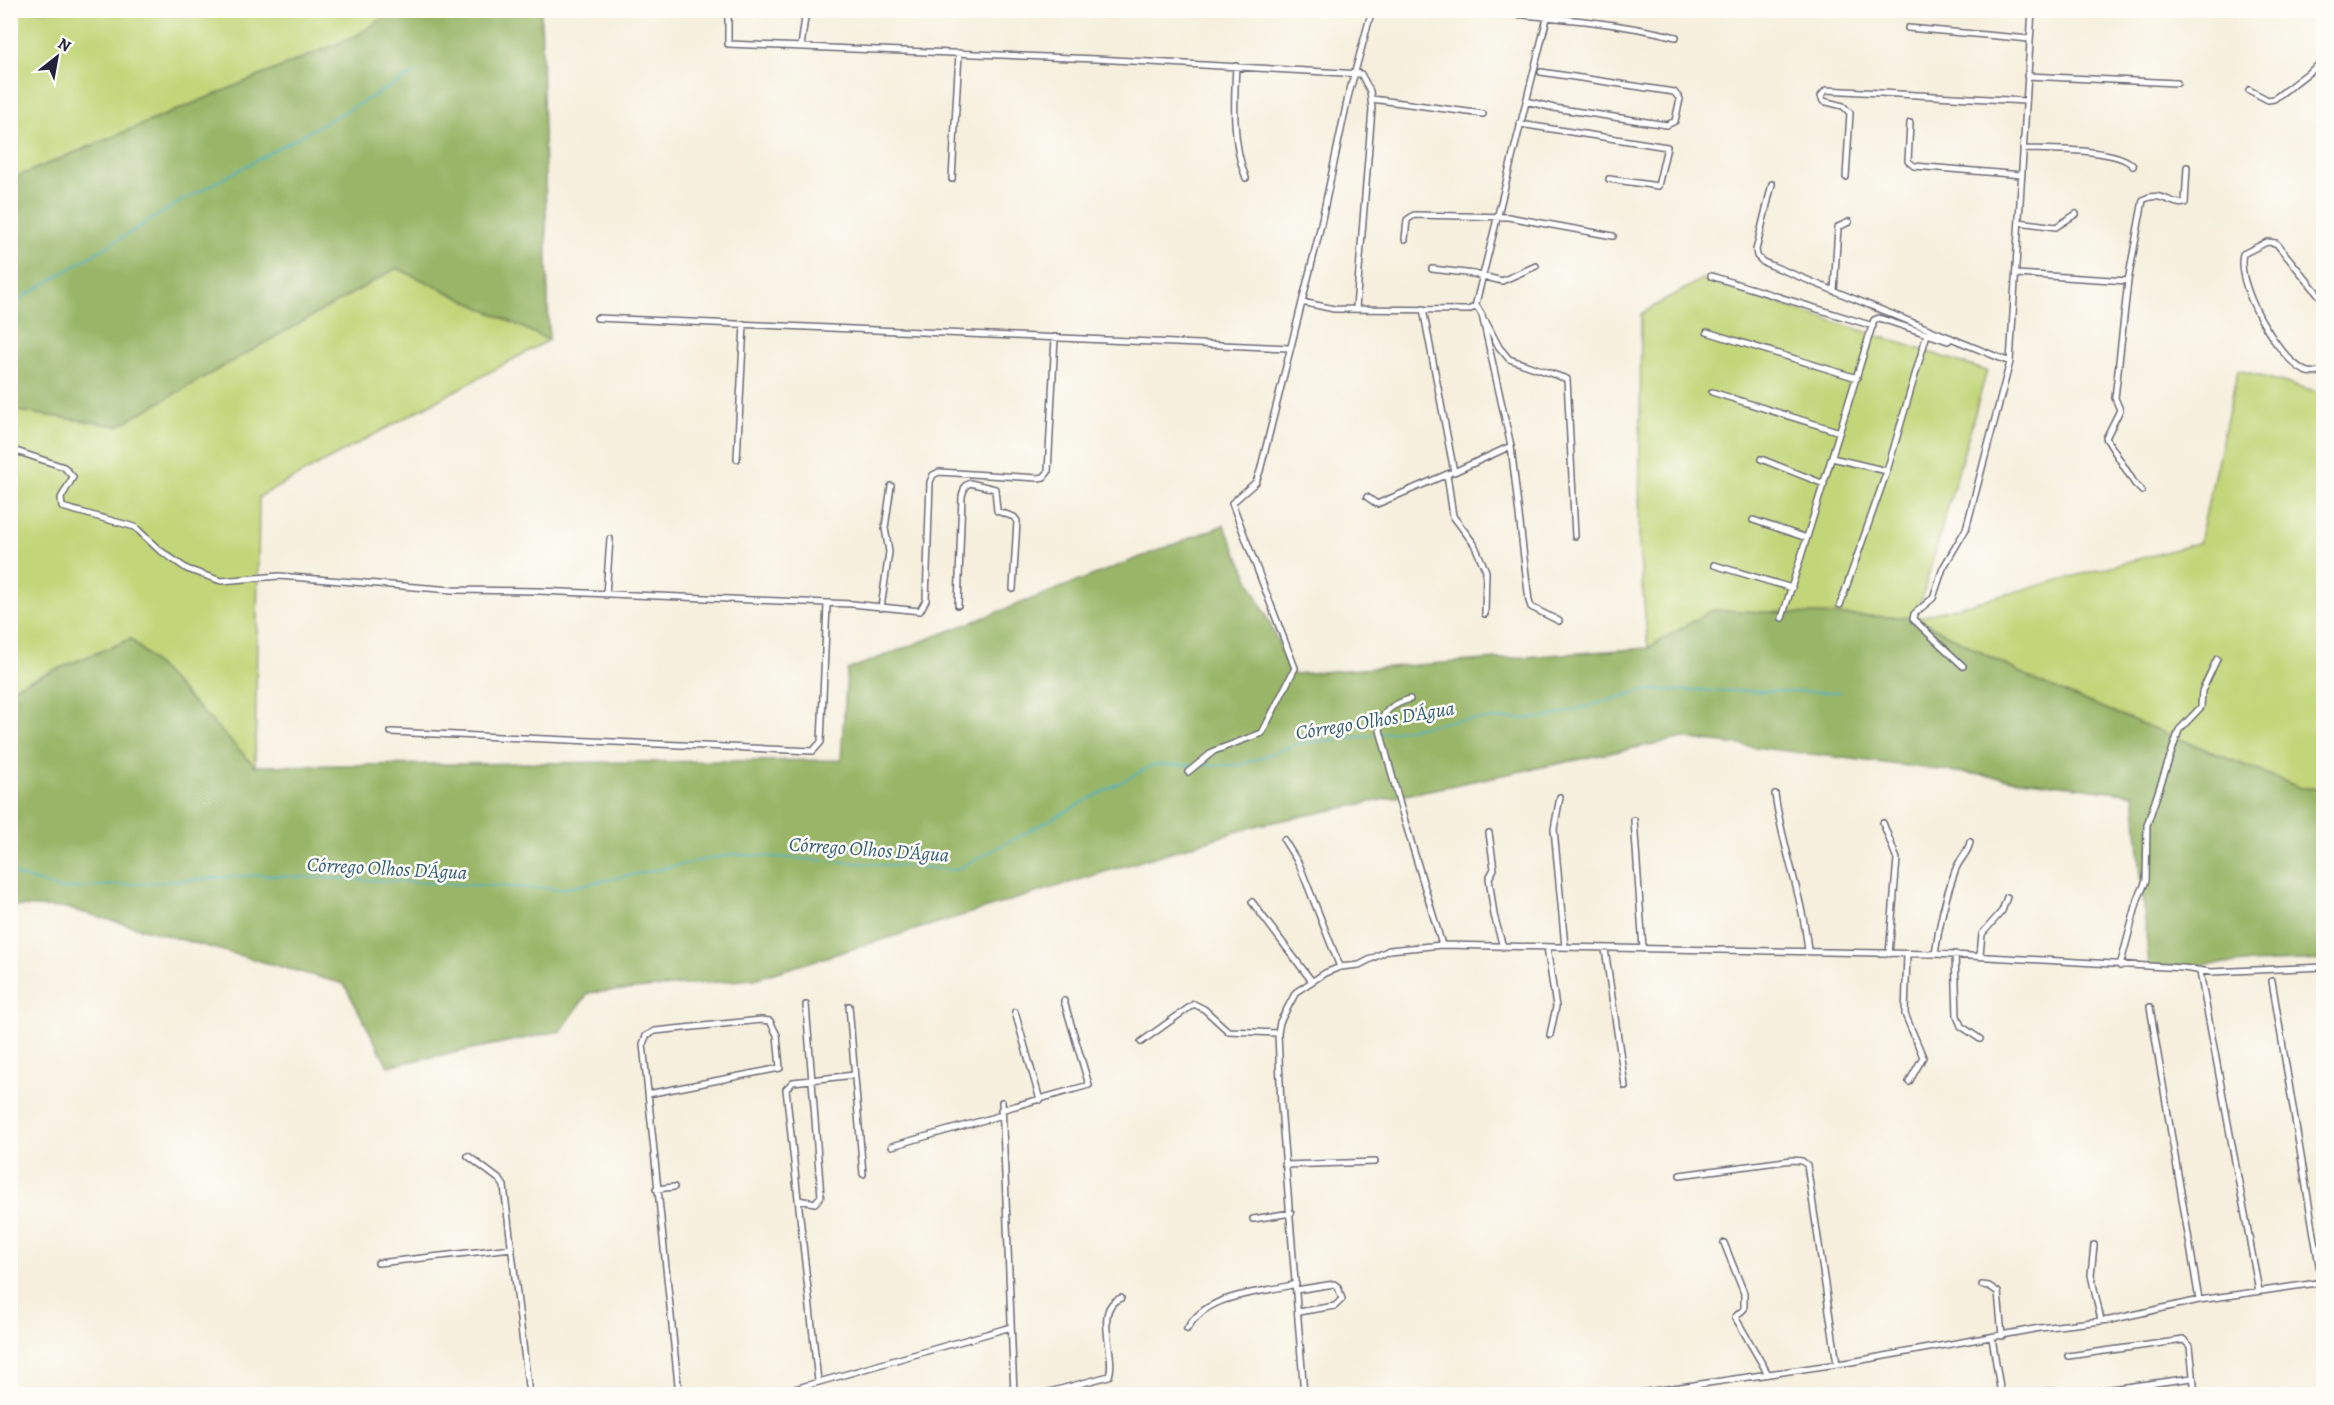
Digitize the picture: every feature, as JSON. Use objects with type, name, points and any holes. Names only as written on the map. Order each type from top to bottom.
[{"type":"street","points":[[728,10],[728,44],[1355,72],[1365,78],[1372,99],[1356,308]]},
{"type":"street","points":[[801,47],[806,10]]},
{"type":"street","points":[[1188,772],[1214,751],[1262,733],[1295,668],[1231,507],[1234,500],[1256,482],[1260,471],[1355,72],[1372,10]]},
{"type":"street","points":[[1464,10],[1517,13],[1676,37]]},
{"type":"street","points":[[1302,302],[1328,308],[1470,310],[1476,305],[1549,10]]},
{"type":"street","points":[[1963,666],[1913,619],[1914,614],[1933,598],[1943,568],[1966,529],[2010,362],[2032,10]]},
{"type":"street","points":[[1908,28],[2030,39]]},
{"type":"street","points":[[952,179],[959,53]]},
{"type":"street","points":[[2250,90],[2268,100],[2274,99],[2324,61]]},
{"type":"street","points":[[1236,66],[1235,112],[1241,163],[1246,178]]},
{"type":"street","points":[[1526,101],[1554,108],[1667,125],[1675,121],[1680,99],[1674,92],[1541,72]]},
{"type":"street","points":[[2027,76],[2177,83]]},
{"type":"street","points":[[1846,177],[1850,113],[1844,106],[1823,102],[1821,96],[1826,90],[2025,101]]},
{"type":"street","points":[[1372,99],[1483,114]]},
{"type":"street","points":[[1910,123],[1907,155],[1908,161],[1914,166],[2022,176]]},
{"type":"street","points":[[1520,124],[1667,147],[1658,186],[1609,179]]},
{"type":"street","points":[[2023,149],[2107,154],[2125,157],[2133,166]]},
{"type":"street","points":[[2142,491],[2135,484],[2106,438],[2120,410],[2115,391],[2128,281],[2143,200],[2147,197],[2161,197],[2181,204],[2186,203],[2187,167]]},
{"type":"street","points":[[1772,184],[1756,250],[1757,256],[1763,262],[2010,362]]},
{"type":"street","points":[[2019,222],[2056,227],[2076,214]]},
{"type":"street","points":[[1406,239],[1407,220],[1413,215],[1497,217],[1613,236]]},
{"type":"street","points":[[1834,291],[1838,227],[1849,222]]},
{"type":"street","points":[[2324,301],[2276,243],[2267,242],[2243,254],[2251,301],[2264,328],[2302,369],[2324,372]]},
{"type":"street","points":[[1432,270],[1507,281],[1536,266]]},
{"type":"street","points":[[2016,274],[2128,281]]},
{"type":"street","points":[[1711,276],[1873,326]]},
{"type":"street","points":[[1476,305],[1499,347],[1509,359],[1567,380],[1575,536]]},
{"type":"street","points":[[1423,309],[1454,472]]},
{"type":"street","points":[[1482,315],[1511,446],[1528,601],[1530,606],[1559,621]]},
{"type":"street","points":[[597,318],[1290,348]]},
{"type":"street","points":[[1782,618],[1873,326],[1879,318],[1948,341],[1951,338]]},
{"type":"street","points":[[737,459],[744,324]]},
{"type":"street","points":[[1707,332],[1857,378]]},
{"type":"street","points":[[1840,605],[1887,471],[1927,334]]},
{"type":"street","points":[[10,448],[64,467],[73,477],[60,498],[62,507],[135,527],[158,549],[187,569],[221,581],[279,576],[452,590],[827,605],[852,604],[916,612],[924,607],[930,482],[933,475],[939,472],[1038,478],[1044,477],[1048,472],[1055,337]]},
{"type":"street","points":[[1712,392],[1840,432]]},
{"type":"street","points":[[1367,497],[1375,504],[1379,504],[1511,446]]},
{"type":"street","points":[[1832,458],[1887,471]]},
{"type":"street","points":[[1761,459],[1824,484]]},
{"type":"street","points":[[1447,474],[1453,516],[1474,544],[1486,571],[1485,614]]},
{"type":"street","points":[[994,475],[997,511],[1014,517],[1017,521],[1018,541],[1013,589]]},
{"type":"street","points":[[958,605],[962,496],[965,486],[977,484],[995,489]]},
{"type":"street","points":[[881,608],[889,552],[885,528],[891,486]]},
{"type":"street","points":[[1753,520],[1807,538]]},
{"type":"street","points":[[606,595],[610,539]]},
{"type":"street","points":[[1714,565],[1792,588]]},
{"type":"street","points":[[391,732],[813,751],[821,742],[827,605]]},
{"type":"street","points":[[2120,966],[2138,899],[2146,881],[2147,825],[2179,730],[2200,707],[2202,692],[2217,659]]},
{"type":"street","points":[[1410,699],[1388,710],[1381,720],[1380,730],[1442,945]]},
{"type":"street","points":[[1775,794],[1779,823],[1795,876],[1808,951]]},
{"type":"street","points":[[1560,797],[1554,829],[1565,947]]},
{"type":"street","points":[[1634,820],[1643,949]]},
{"type":"street","points":[[1883,823],[1897,859],[1890,954]]},
{"type":"street","points":[[1489,833],[1494,869],[1488,878],[1494,915],[1503,947]]},
{"type":"street","points":[[1284,840],[1299,864],[1340,968]]},
{"type":"street","points":[[1935,954],[1941,918],[1952,877],[1960,859],[1968,851],[1970,842]]},
{"type":"street","points":[[1980,955],[1982,934],[2002,911],[2007,897]]},
{"type":"street","points":[[1252,902],[1311,980]]},
{"type":"street","points":[[1304,1395],[1278,1033],[1288,1003],[1296,992],[1311,980],[1340,968],[1359,965],[1402,947],[1442,945],[1955,954],[2120,966],[2183,968],[2200,972],[2324,967]]},
{"type":"street","points":[[1547,947],[1556,1007],[1550,1035]]},
{"type":"street","points":[[1605,949],[1625,1086]]},
{"type":"street","points":[[1907,954],[1905,1014],[1923,1057],[1909,1082]]},
{"type":"street","points":[[1955,954],[1957,1017],[1961,1026],[1980,1039]]},
{"type":"street","points":[[2200,972],[2259,1291]]},
{"type":"street","points":[[1632,1395],[2101,1320],[2199,1300],[2323,1283],[2272,981]]},
{"type":"street","points":[[892,1146],[1089,1085],[1064,1001]]},
{"type":"street","points":[[1141,1042],[1194,1004],[1204,1009],[1228,1030],[1278,1033]]},
{"type":"street","points":[[798,1200],[815,1203],[821,1196],[806,1005]]},
{"type":"street","points":[[849,1006],[863,1174]]},
{"type":"street","points":[[2150,1007],[2199,1300]]},
{"type":"street","points":[[1015,1012],[1040,1100]]},
{"type":"street","points":[[648,1094],[780,1068],[775,1028],[770,1021],[761,1020],[652,1032],[643,1044],[656,1189],[679,1395]]},
{"type":"street","points":[[818,1381],[786,1089],[792,1082],[854,1075]]},
{"type":"street","points":[[1002,1102],[1014,1395]]},
{"type":"street","points":[[468,1156],[503,1184],[513,1248],[529,1395]]},
{"type":"street","points":[[1680,1175],[1792,1160],[1802,1161],[1807,1165],[1837,1364]]},
{"type":"street","points":[[1286,1165],[1375,1162]]},
{"type":"street","points":[[656,1189],[674,1187]]},
{"type":"street","points":[[1253,1219],[1291,1213]]},
{"type":"street","points":[[1724,1243],[1744,1293],[1744,1309],[1735,1317],[1768,1374]]},
{"type":"street","points":[[2094,1245],[2091,1275],[2101,1320]]},
{"type":"street","points":[[378,1263],[513,1248]]},
{"type":"street","points":[[1187,1329],[1197,1315],[1211,1305],[1263,1289],[1331,1283],[1338,1287],[1342,1299],[1335,1306],[1298,1312]]},
{"type":"street","points":[[1982,1286],[1989,1286],[1998,1292],[2002,1336]]},
{"type":"street","points":[[1042,1395],[1109,1376],[1108,1312],[1115,1300],[1121,1298]]},
{"type":"street","points":[[777,1395],[818,1381],[1011,1327]]},
{"type":"street","points":[[1992,1338],[2001,1395]]},
{"type":"street","points":[[2067,1356],[2184,1340],[2190,1346],[2195,1395]]},
{"type":"street","points":[[2074,1394],[2192,1378]]},
{"type":"street","points":[[2029,1395],[2050,1391]]},
{"type":"green space","points":[[395,10],[541,11],[549,340],[397,268],[118,426],[11,410],[11,179],[356,36]]},
{"type":"green space","points":[[11,11],[395,11],[356,36],[11,179]]},
{"type":"green space","points":[[397,268],[549,340],[259,497],[255,766],[131,639],[11,688],[11,410],[118,426]]},
{"type":"green space","points":[[1702,279],[1987,371],[1916,618],[1712,610],[1648,648],[1639,546],[1641,314]]},
{"type":"green space","points":[[2238,370],[2323,393],[2323,789],[2301,788],[2036,681],[1916,618],[2199,543]]},
{"type":"green space","points":[[1224,525],[1293,674],[1648,648],[1712,610],[1916,618],[2036,681],[2301,788],[2323,789],[2323,960],[2149,967],[2134,794],[1683,738],[1259,825],[754,979],[588,993],[561,1031],[388,1066],[344,984],[66,908],[11,906],[11,688],[131,639],[255,766],[841,760],[847,670]]},
{"type":"waterway","points":[[10,305],[177,204],[415,73]]},
{"type":"waterway","name":"Córrego Olhos D'Água","points":[[1200,765],[1241,765],[1300,743],[1369,736],[1457,720],[1545,718],[1645,690],[1841,692]]},
{"type":"waterway","name":"Córrego Olhos D'Água","points":[[10,873],[60,889],[260,875],[562,889],[734,854],[956,870],[1153,765],[1193,765]]}]
